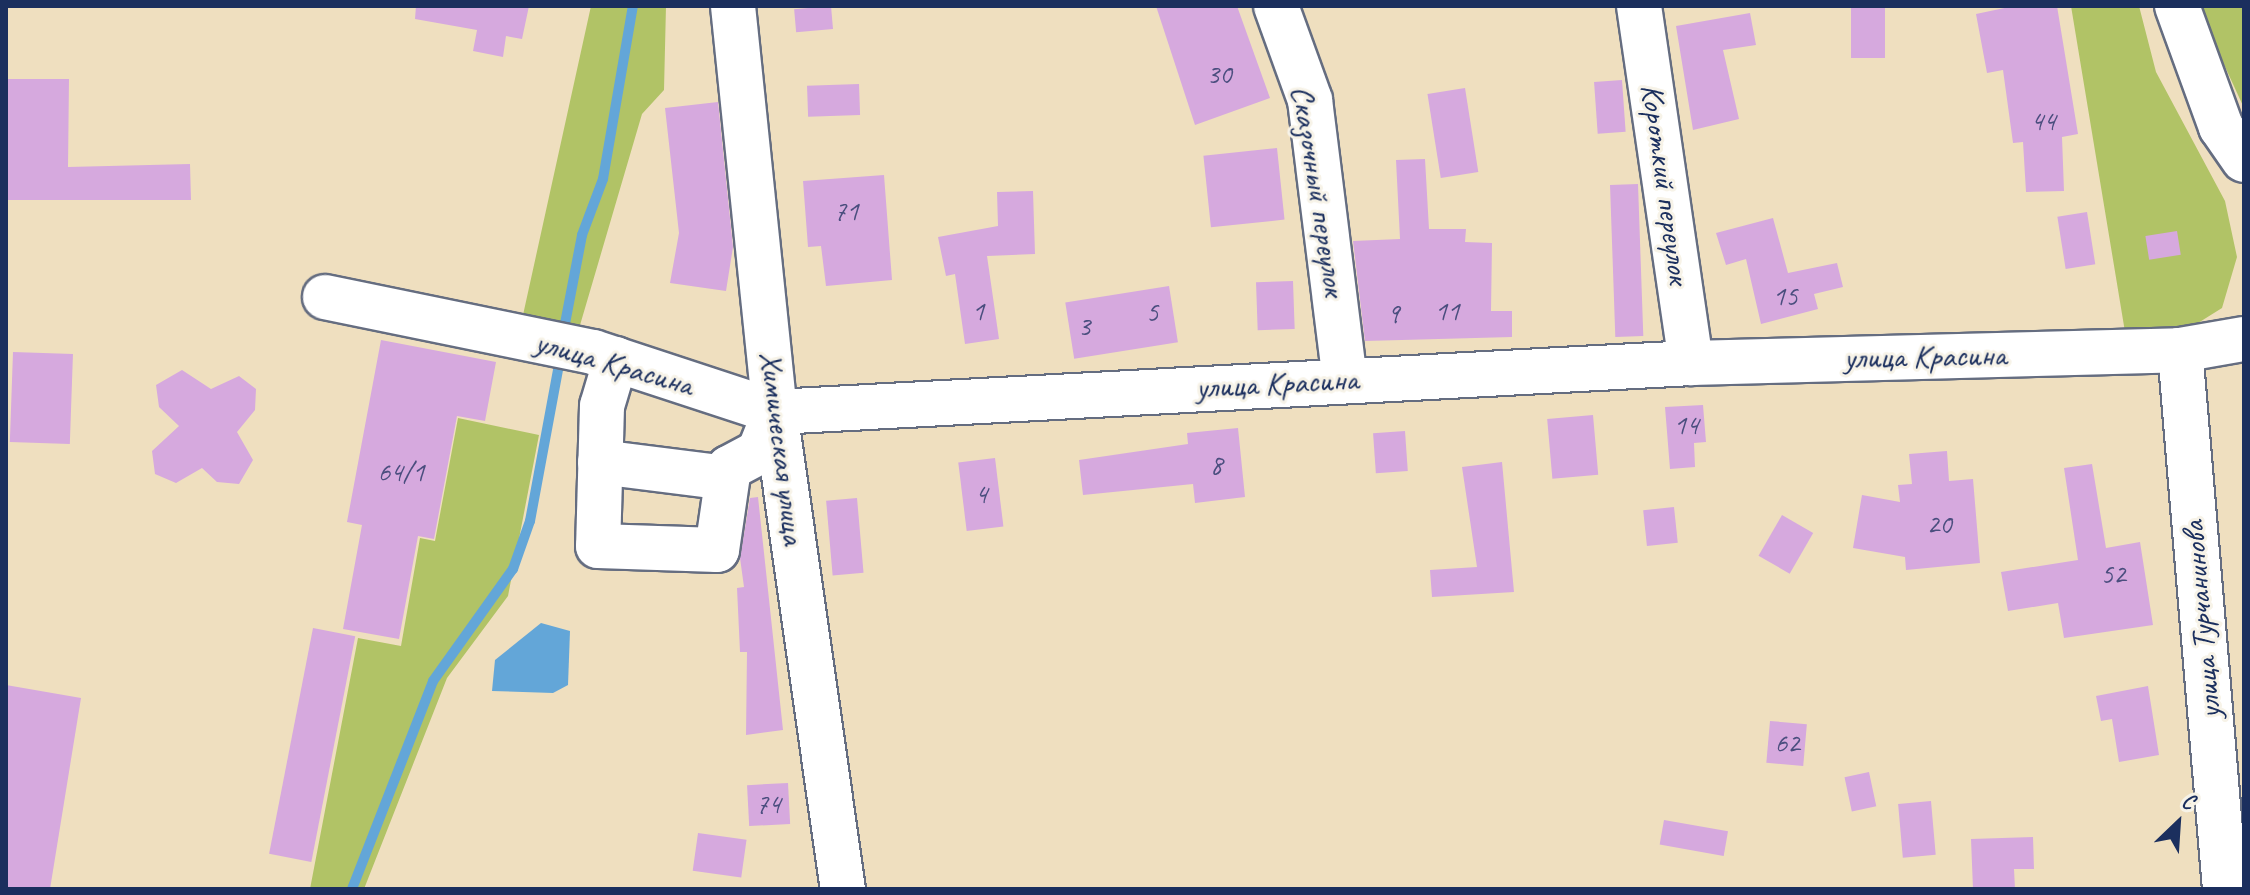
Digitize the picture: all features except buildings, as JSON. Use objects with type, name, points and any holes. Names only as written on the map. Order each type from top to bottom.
[{"type":"street","name":"Химическая улица","points":[[733,6],[775,412],[843,889]]},
{"type":"street","name":"Сказочный переулок","points":[[1276,6],[1310,100],[1345,380]]},
{"type":"street","name":"Короткий переулок","points":[[1639,6],[1691,363]]},
{"type":"street","points":[[2177,6],[2221,127],[2244,160]]},
{"type":"street","name":"улица Красина","points":[[325,297],[604,356],[775,412],[1691,363],[2180,350],[2244,339]]},
{"type":"street","name":"улица Турчанинова","points":[[2180,350],[2225,889]]},
{"type":"street","points":[[604,356],[598,546],[717,550],[729,468],[759,452],[775,412]]},
{"type":"street","points":[[600,462],[727,478]]},
{"type":"green space","points":[[591,6],[666,6],[664,90],[642,114],[578,332],[523,315]]},
{"type":"green space","points":[[2071,6],[2139,6],[2156,72],[2225,201],[2237,257],[2222,308],[2190,328],[2125,332]]},
{"type":"green space","points":[[2202,6],[2244,6],[2244,108],[2210,34]]},
{"type":"green space","points":[[458,418],[539,435],[508,596],[447,678],[364,889],[310,889],[358,638],[401,646],[420,538],[435,541]]},
{"type":"water","points":[[541,623],[570,631],[568,685],[553,693],[492,691],[495,660]]},
{"type":"waterway","points":[[563,334],[582,235],[603,179],[633,6]]},
{"type":"waterway","points":[[352,889],[433,681],[513,569],[530,521],[561,354]]}]
